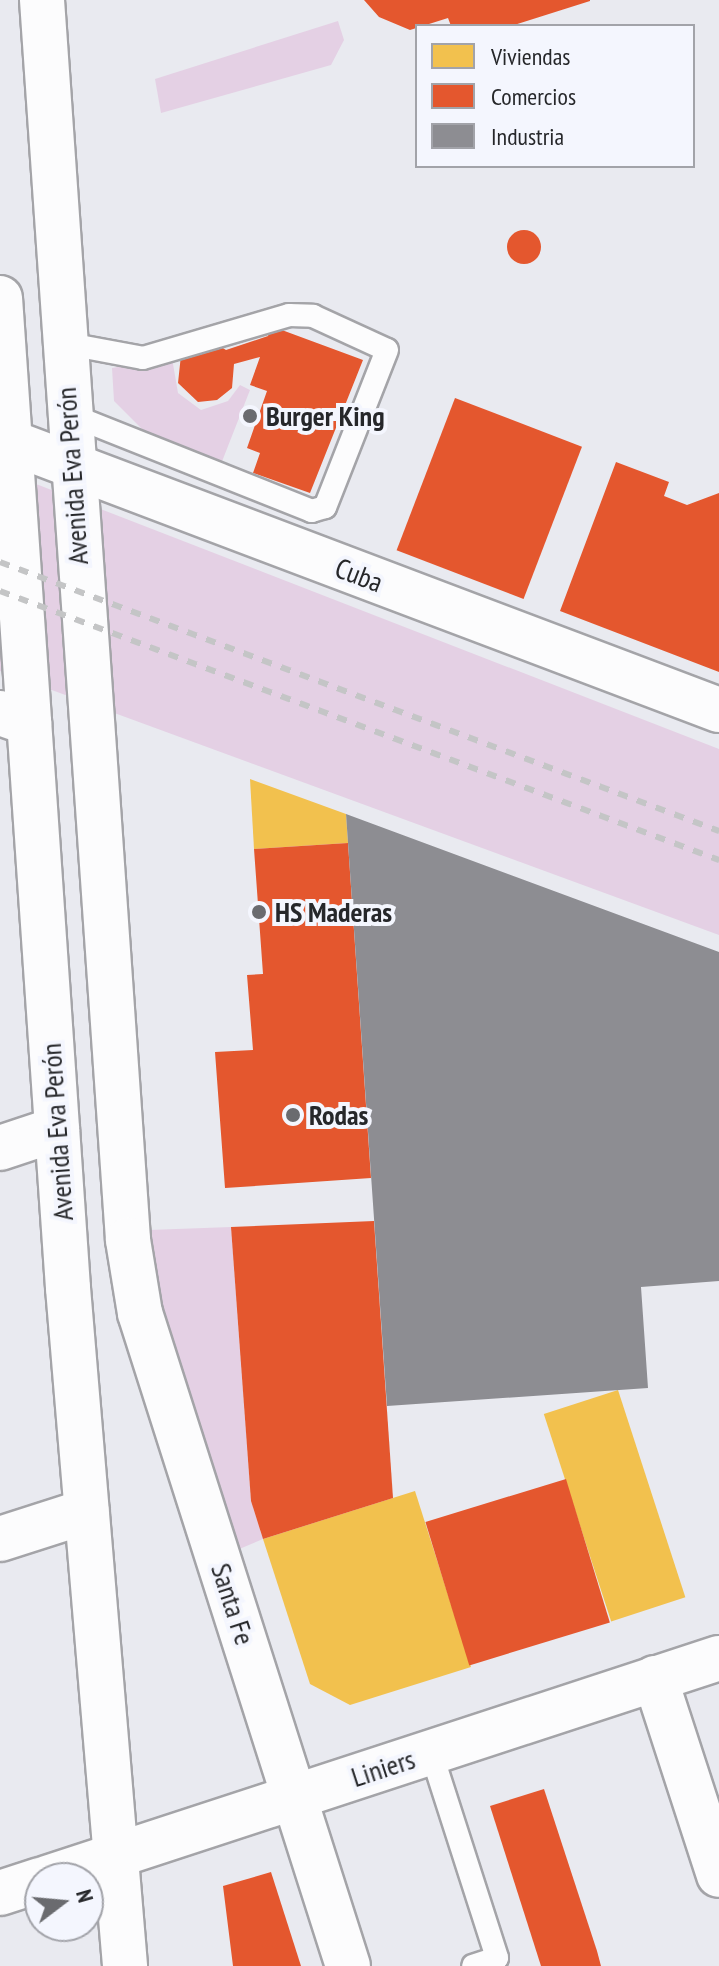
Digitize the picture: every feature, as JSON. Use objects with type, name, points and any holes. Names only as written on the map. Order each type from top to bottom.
[{"type":"main road","name":"Avenida Eva Perón","points":[[42,0],[71,466],[128,1240]]},
{"type":"main road","name":"Avenida Eva Perón","points":[[0,298],[15,718],[57,1129],[125,1966]]},
{"type":"main road","name":"Cuba","points":[[5,440],[719,710]]},
{"type":"main road","points":[[0,1148],[57,1129]]},
{"type":"main road","name":"Santa Fe","points":[[128,1240],[140,1313],[348,1966]]},
{"type":"main road","points":[[0,1539],[87,1511]]},
{"type":"main road","name":"Liniers","points":[[96,1862],[719,1658]]},
{"type":"main road","points":[[655,1678],[719,1875]]},
{"type":"main road","points":[[0,1893],[24,1885]]},
{"type":"lane","points":[[63,343],[143,358],[289,315],[313,316],[387,350],[325,507],[312,511],[68,414]]},
{"type":"lane","points":[[431,1752],[497,1958],[473,1966]]},
{"type":"shaded area","points":[[338,21],[344,40],[331,65],[161,113],[155,79]]},
{"type":"shaded area","points":[[172,358],[178,393],[201,410],[228,401],[240,385],[250,390],[221,464],[146,433],[114,401],[112,368]]},
{"type":"shaded area","points":[[0,470],[719,749],[719,935],[0,671]]},
{"type":"shaded area","points":[[231,1227],[251,1501],[263,1539],[237,1550],[157,1291],[149,1230]]},
{"type":"building: Viviendas","points":[[250,779],[346,814],[348,843],[254,849]]},
{"type":"building: Viviendas","points":[[618,1390],[685,1597],[611,1621],[544,1414]]},
{"type":"building: Viviendas","points":[[415,1491],[471,1667],[350,1705],[310,1684],[263,1539]]},
{"type":"building: Comercios","points":[[364,0],[590,0],[517,24],[450,24],[448,18],[429,24],[415,24],[415,28],[410,30],[379,17]]},
{"type":"building: Comercios","points":[[524,230],[536,235],[541,247],[536,259],[524,264],[512,259],[507,247],[512,235]]},
{"type":"building: Comercios","points":[[271,326],[363,360],[310,493],[253,473],[260,453],[247,448],[267,391],[250,385],[260,357],[234,364],[232,388],[217,400],[198,402],[178,383],[181,355],[218,345],[226,350],[268,336]]},
{"type":"building: Comercios","points":[[455,398],[582,447],[524,599],[397,550]]},
{"type":"building: Comercios","points":[[616,462],[669,482],[664,496],[687,505],[719,493],[719,672],[560,611]]},
{"type":"building: Comercios","points":[[348,843],[371,1178],[225,1188],[215,1052],[253,1050],[247,975],[263,974],[254,849]]},
{"type":"building: Comercios","points":[[374,1221],[393,1498],[263,1539],[251,1501],[231,1227]]},
{"type":"building: Comercios","points":[[566,1479],[610,1622],[469,1665],[425,1522]]},
{"type":"building: Comercios","points":[[544,1789],[601,1966],[541,1966],[490,1806]]},
{"type":"building: Comercios","points":[[271,1872],[301,1966],[233,1966],[223,1886]]},
{"type":"building: Industria","points":[[346,814],[719,952],[719,1281],[641,1287],[648,1388],[387,1406]]},
{"type":"railway","points":[[0,562],[719,831]]},
{"type":"railway","points":[[0,591],[719,860]]},
{"type":"place","name":"Burger King","points":[[250,416]]},
{"type":"place","name":"HS Maderas","points":[[259,912]]},
{"type":"place","name":"Rodas","points":[[293,1115]]}]
